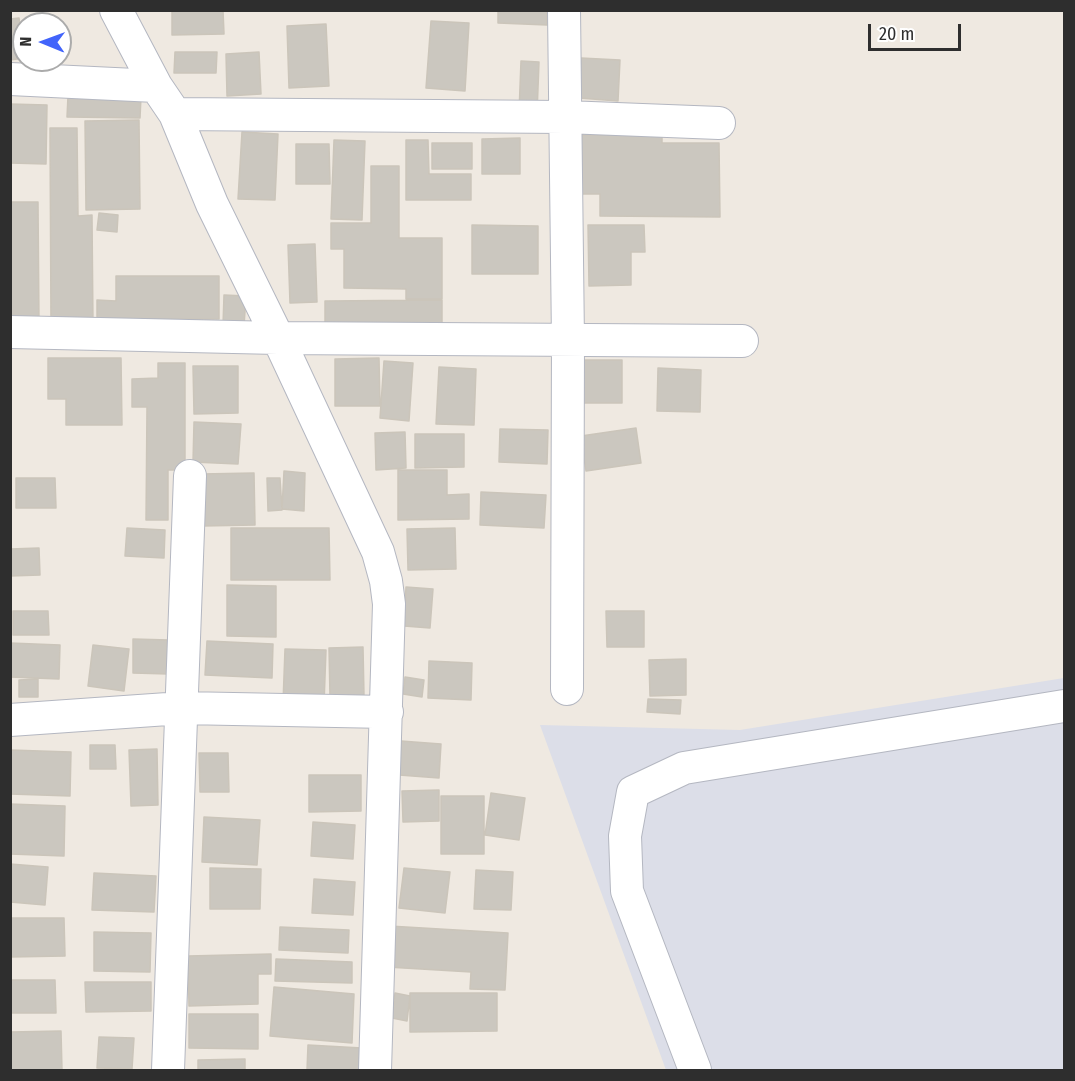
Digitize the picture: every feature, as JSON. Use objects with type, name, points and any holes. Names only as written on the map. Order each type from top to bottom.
[{"type":"street","points":[[116,10],[156,86],[175,114],[212,204],[278,338],[378,552],[386,581],[388,604],[387,712],[375,1071]]},
{"type":"street","points":[[564,10],[568,341],[567,689]]},
{"type":"street","points":[[10,79],[156,86]]},
{"type":"street","points":[[175,114],[565,117],[719,123]]},
{"type":"street","points":[[10,332],[278,338],[742,341]]},
{"type":"street","points":[[168,1071],[190,476]]},
{"type":"street","points":[[695,1071],[627,891],[625,836],[633,792],[684,768],[1065,706]]},
{"type":"street","points":[[10,720],[182,708],[387,712]]},
{"type":"shaded area","points":[[1064,678],[1064,1070],[666,1070],[540,725],[740,730]]},
{"type":"building","points":[[172,10],[223,10],[224,34],[172,35]]},
{"type":"building","points":[[498,10],[547,10],[547,25],[498,23]]},
{"type":"building","points":[[10,19],[12,19],[12,60],[10,60]]},
{"type":"building","points":[[431,21],[469,23],[465,91],[426,88]]},
{"type":"building","points":[[326,24],[329,86],[289,88],[287,26]]},
{"type":"building","points":[[175,52],[217,52],[216,73],[174,73]]},
{"type":"building","points":[[259,52],[261,94],[227,96],[226,54]]},
{"type":"building","points":[[581,58],[620,60],[618,101],[579,98]]},
{"type":"building","points":[[521,61],[539,62],[537,114],[519,113]]},
{"type":"building","points":[[68,96],[141,97],[140,118],[67,117]]},
{"type":"building","points":[[10,104],[47,105],[46,164],[10,163]]},
{"type":"building","points":[[139,120],[140,209],[86,210],[85,121]]},
{"type":"building","points":[[50,128],[77,128],[78,216],[92,215],[93,326],[51,326]]},
{"type":"building","points":[[242,132],[278,134],[275,200],[238,199]]},
{"type":"building","points":[[662,134],[662,143],[719,143],[720,217],[600,216],[600,194],[573,194],[572,135]]},
{"type":"building","points":[[520,138],[520,174],[482,174],[482,139]]},
{"type":"building","points":[[334,140],[365,141],[362,220],[331,219]]},
{"type":"building","points":[[406,140],[428,140],[429,174],[471,174],[471,200],[406,200]]},
{"type":"building","points":[[432,143],[472,143],[472,169],[432,169]]},
{"type":"building","points":[[296,144],[329,144],[330,184],[296,184]]},
{"type":"building","points":[[371,166],[399,166],[399,238],[442,238],[442,299],[406,299],[406,289],[344,288],[344,249],[331,249],[331,223],[371,223]]},
{"type":"building","points":[[11,202],[38,202],[39,323],[10,324]]},
{"type":"building","points":[[99,213],[118,215],[117,232],[97,230]]},
{"type":"building","points":[[472,225],[538,226],[538,274],[472,274]]},
{"type":"building","points":[[588,225],[644,225],[645,252],[631,252],[631,285],[589,286]]},
{"type":"building","points":[[315,244],[317,302],[290,303],[288,245]]},
{"type":"building","points":[[116,276],[219,276],[219,319],[97,320],[97,300],[116,301]]},
{"type":"building","points":[[224,295],[246,296],[244,326],[223,325]]},
{"type":"building","points":[[442,300],[442,333],[325,334],[325,301]]},
{"type":"building","points":[[48,358],[121,358],[122,425],[66,425],[66,399],[48,399]]},
{"type":"building","points":[[379,358],[380,406],[335,406],[335,359]]},
{"type":"building","points":[[581,360],[622,360],[622,403],[581,403]]},
{"type":"building","points":[[384,361],[413,363],[409,421],[380,418]]},
{"type":"building","points":[[158,363],[185,363],[185,470],[168,470],[168,520],[146,520],[147,407],[132,407],[132,379],[158,378]]},
{"type":"building","points":[[193,366],[238,366],[238,413],[194,414]]},
{"type":"building","points":[[439,367],[476,369],[474,425],[436,424]]},
{"type":"building","points":[[658,368],[701,370],[700,412],[657,411]]},
{"type":"building","points":[[194,422],[241,424],[238,464],[193,462]]},
{"type":"building","points":[[636,428],[641,463],[586,471],[581,436]]},
{"type":"building","points":[[500,429],[548,430],[547,464],[499,462]]},
{"type":"building","points":[[405,432],[406,468],[376,470],[375,433]]},
{"type":"building","points":[[415,434],[464,434],[464,467],[415,468]]},
{"type":"building","points":[[398,470],[447,470],[447,495],[469,494],[469,519],[398,520]]},
{"type":"building","points":[[284,471],[305,473],[304,511],[282,509]]},
{"type":"building","points":[[254,473],[255,525],[202,526],[201,474]]},
{"type":"building","points":[[16,478],[55,478],[56,508],[16,508]]},
{"type":"building","points":[[267,478],[280,478],[282,510],[268,511]]},
{"type":"building","points":[[481,492],[546,495],[544,528],[480,525]]},
{"type":"building","points":[[127,528],[165,530],[164,558],[125,556]]},
{"type":"building","points":[[231,528],[329,528],[330,580],[231,580]]},
{"type":"building","points":[[455,528],[456,569],[408,570],[407,529]]},
{"type":"building","points":[[39,548],[40,575],[10,576],[10,549]]},
{"type":"building","points":[[227,585],[276,586],[276,637],[227,636]]},
{"type":"building","points":[[406,587],[433,589],[430,628],[404,626]]},
{"type":"building","points":[[13,611],[48,611],[49,635],[13,635]]},
{"type":"building","points":[[606,611],[644,611],[644,647],[607,647]]},
{"type":"building","points":[[133,639],[169,640],[168,674],[133,673]]},
{"type":"building","points":[[207,641],[273,644],[272,678],[205,675]]},
{"type":"building","points":[[10,643],[60,645],[59,679],[10,677]]},
{"type":"building","points":[[93,645],[129,649],[124,691],[88,686]]},
{"type":"building","points":[[363,647],[364,696],[330,697],[329,648]]},
{"type":"building","points":[[285,649],[326,650],[324,704],[283,703]]},
{"type":"building","points":[[686,659],[686,695],[650,696],[649,660]]},
{"type":"building","points":[[429,661],[472,663],[471,700],[428,698]]},
{"type":"building","points":[[405,677],[424,680],[422,697],[403,694]]},
{"type":"building","points":[[38,679],[38,697],[19,697],[19,680]]},
{"type":"building","points":[[648,699],[681,700],[680,714],[647,712]]},
{"type":"building","points":[[401,741],[441,744],[439,778],[399,775]]},
{"type":"building","points":[[90,745],[115,745],[116,769],[90,769]]},
{"type":"building","points":[[157,749],[158,805],[131,806],[129,750]]},
{"type":"building","points":[[10,750],[71,752],[70,796],[10,794]]},
{"type":"building","points":[[199,753],[228,753],[229,792],[200,792]]},
{"type":"building","points":[[309,775],[361,775],[361,811],[309,812]]},
{"type":"building","points":[[439,790],[439,821],[403,822],[402,791]]},
{"type":"building","points":[[491,793],[525,798],[519,840],[485,835]]},
{"type":"building","points":[[441,796],[484,796],[484,854],[441,854]]},
{"type":"building","points":[[10,804],[65,806],[64,856],[10,854]]},
{"type":"building","points":[[204,817],[260,820],[257,865],[202,862]]},
{"type":"building","points":[[313,822],[355,825],[353,859],[311,856]]},
{"type":"building","points":[[10,864],[48,867],[45,905],[10,902]]},
{"type":"building","points":[[210,868],[261,869],[260,909],[210,909]]},
{"type":"building","points":[[404,868],[450,872],[445,913],[399,908]]},
{"type":"building","points":[[476,870],[513,872],[511,910],[474,909]]},
{"type":"building","points":[[94,873],[156,876],[154,912],[92,910]]},
{"type":"building","points":[[314,879],[355,882],[353,915],[312,913]]},
{"type":"building","points":[[10,918],[64,918],[65,956],[10,957]]},
{"type":"building","points":[[389,926],[508,933],[505,990],[470,989],[471,972],[387,967]]},
{"type":"building","points":[[280,927],[349,930],[348,953],[279,950]]},
{"type":"building","points":[[94,932],[151,933],[150,972],[94,971]]},
{"type":"building","points":[[271,954],[271,974],[258,974],[258,1004],[189,1006],[188,956]]},
{"type":"building","points":[[276,959],[352,962],[352,983],[275,981]]},
{"type":"building","points":[[10,980],[55,980],[56,1013],[10,1013]]},
{"type":"building","points":[[85,982],[151,982],[151,1011],[86,1012]]},
{"type":"building","points":[[274,987],[354,994],[352,1043],[270,1036]]},
{"type":"building","points":[[395,993],[410,996],[407,1021],[392,1018]]},
{"type":"building","points":[[410,993],[497,993],[497,1031],[410,1032]]},
{"type":"building","points":[[189,1014],[258,1014],[258,1049],[189,1048]]},
{"type":"building","points":[[61,1031],[62,1070],[10,1070],[10,1032]]},
{"type":"building","points":[[99,1037],[134,1038],[132,1069],[97,1068]]},
{"type":"building","points":[[308,1045],[362,1048],[361,1070],[307,1070]]},
{"type":"building","points":[[245,1059],[245,1070],[198,1070],[198,1060]]}]
